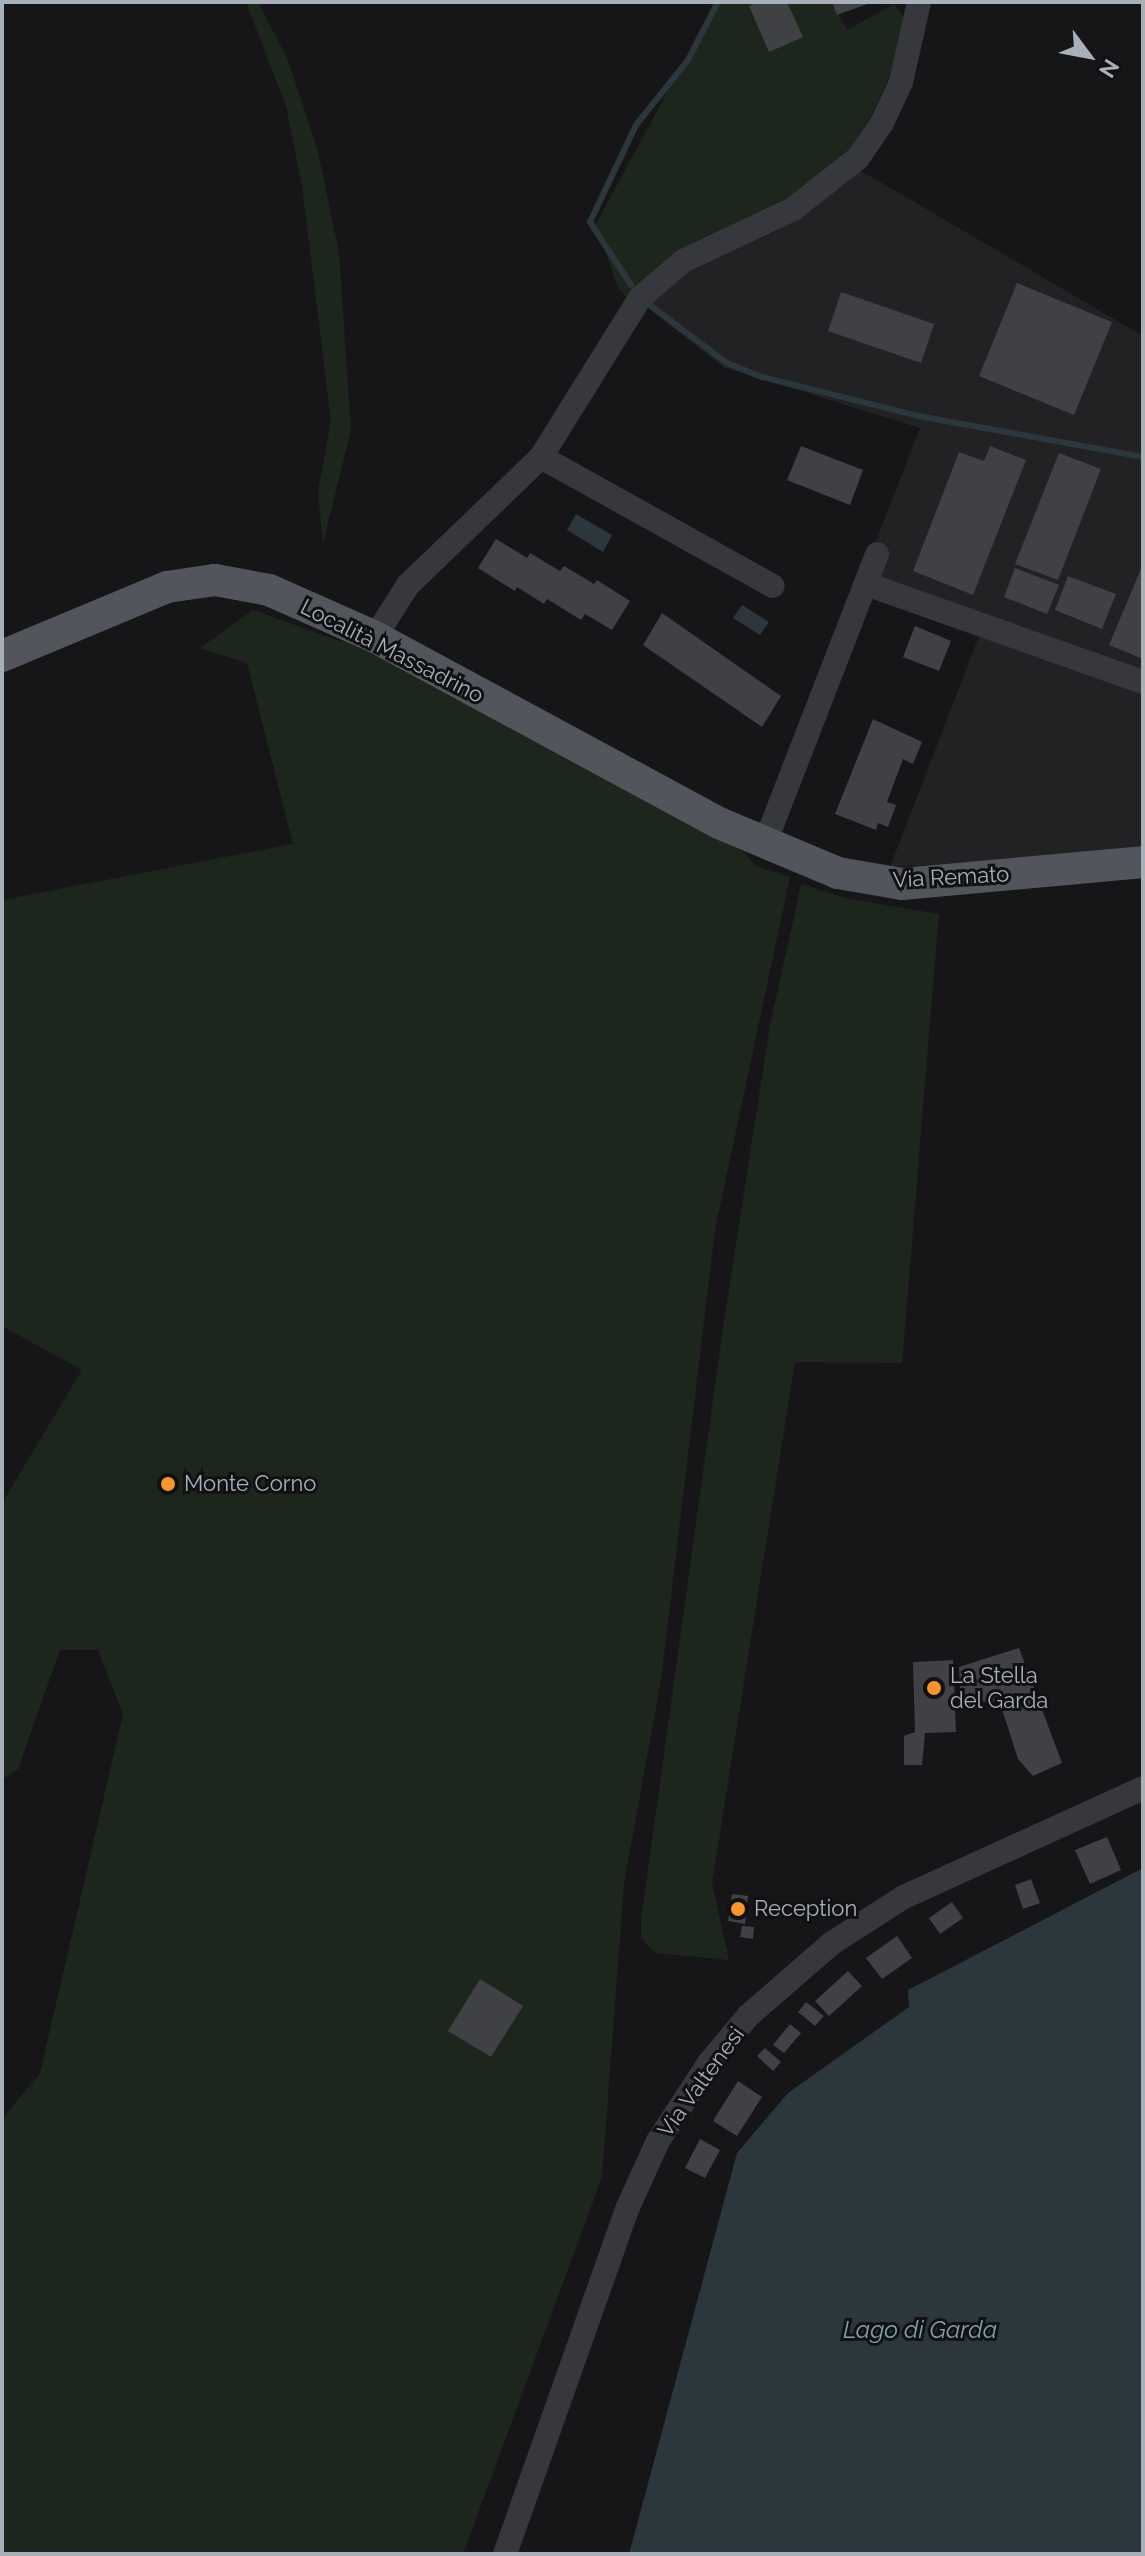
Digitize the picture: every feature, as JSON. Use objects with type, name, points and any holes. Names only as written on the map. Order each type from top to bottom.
[{"type":"main road","name":"Località Massadrino","points":[[2,656],[167,587],[215,580],[269,590],[375,637],[765,843]]},
{"type":"main road","name":"Via Remato","points":[[765,843],[838,873],[902,884],[1143,862]]},
{"type":"street","points":[[375,637],[408,585],[541,457],[640,298],[661,278],[716,242],[793,209],[858,158],[882,123],[901,82],[919,2]]},
{"type":"street","points":[[541,457],[773,586]]},
{"type":"street","points":[[765,843],[877,554]]},
{"type":"street","points":[[866,584],[1143,682]]},
{"type":"street","name":"Via Valtenesi","points":[[505,2554],[628,2207],[658,2141],[709,2063],[748,2016],[856,1928],[904,1897],[1143,1788]]},
{"type":"shaded area","points":[[246,2],[258,2],[288,60],[317,148],[339,252],[351,430],[323,544],[318,491],[331,421],[302,186],[286,106]]},
{"type":"shaded area","points":[[716,2],[832,2],[847,30],[894,4],[905,18],[899,55],[875,109],[838,168],[633,305],[618,288],[596,224]]},
{"type":"shaded area","points":[[853,166],[1143,336],[1143,852],[890,867],[981,631],[856,592],[920,428],[723,367],[643,304],[671,279]]},
{"type":"shaded area","points":[[253,610],[339,641],[368,643],[744,852],[755,866],[790,877],[715,1230],[661,1680],[624,1884],[602,2177],[463,2554],[2,2554],[2,2119],[40,2073],[123,1714],[98,1650],[60,1650],[18,1769],[2,1780],[2,1503],[82,1370],[2,1326],[2,900],[293,844],[247,663],[200,648]]},
{"type":"shaded area","points":[[801,884],[845,898],[939,914],[902,1363],[795,1362],[712,1883],[729,1960],[655,1953],[641,1938],[641,1920],[723,1328],[770,1025]]},
{"type":"water","points":[[576,514],[612,535],[603,552],[567,530]]},
{"type":"water","points":[[742,605],[769,622],[760,635],[733,618]]},
{"type":"water","name":"Lago di Garda","points":[[1143,1868],[1143,2554],[629,2554],[737,2153],[788,2093],[909,2007],[908,1990]]},
{"type":"building","points":[[759,2],[787,2],[803,37],[769,52],[749,6]]},
{"type":"building","points":[[832,2],[873,2],[837,15]]},
{"type":"building","points":[[1017,283],[1112,322],[1074,415],[979,376]]},
{"type":"building","points":[[841,292],[934,324],[921,363],[828,331]]},
{"type":"building","points":[[801,446],[863,470],[850,505],[787,480]]},
{"type":"building","points":[[990,446],[1026,460],[973,595],[913,571],[959,452],[984,461]]},
{"type":"building","points":[[1059,453],[1101,469],[1058,580],[1015,564]]},
{"type":"building","points":[[496,539],[527,558],[530,553],[560,571],[564,566],[594,584],[597,580],[630,601],[612,630],[585,614],[581,620],[547,599],[544,604],[517,587],[515,591],[478,568]]},
{"type":"building","points":[[1143,564],[1143,659],[1109,645]]},
{"type":"building","points":[[1015,568],[1059,585],[1047,614],[1004,597]]},
{"type":"building","points":[[1068,576],[1116,594],[1102,629],[1055,610]]},
{"type":"building","points":[[662,613],[781,696],[762,727],[643,645]]},
{"type":"building","points":[[915,626],[951,641],[939,671],[903,657]]},
{"type":"building","points":[[873,719],[922,742],[913,764],[903,759],[887,802],[896,805],[888,827],[878,823],[876,830],[835,814]]},
{"type":"building","points":[[1019,1648],[1062,1763],[1033,1776],[1018,1759],[1001,1706],[980,1701],[961,1705],[959,1667]]},
{"type":"building","points":[[953,1660],[956,1732],[925,1733],[922,1765],[904,1765],[904,1736],[915,1732],[913,1662]]},
{"type":"building","points":[[1107,1837],[1121,1870],[1090,1884],[1075,1850]]},
{"type":"building","points":[[1031,1879],[1040,1903],[1023,1909],[1015,1885]]},
{"type":"building","name":"Reception","points":[[732,1894],[748,1896],[745,1924],[728,1921]]},
{"type":"building","points":[[952,1902],[963,1918],[940,1934],[929,1918]]},
{"type":"building","points":[[742,1926],[754,1927],[753,1939],[740,1937]]},
{"type":"building","points":[[897,1936],[912,1958],[882,1979],[866,1958]]},
{"type":"building","points":[[848,1971],[862,1986],[829,2016],[815,2001]]},
{"type":"building","points":[[480,1979],[523,2006],[491,2057],[448,2031]]},
{"type":"building","points":[[806,2002],[824,2016],[815,2026],[798,2012]]},
{"type":"building","points":[[790,2024],[801,2033],[784,2053],[773,2045]]},
{"type":"building","points":[[765,2048],[781,2062],[773,2071],[757,2056]]},
{"type":"building","points":[[738,2081],[762,2097],[737,2136],[713,2121]]},
{"type":"building","points":[[700,2139],[720,2150],[705,2178],[685,2168]]},
{"type":"waterway","points":[[631,285],[590,222],[636,125],[688,60],[718,2]]},
{"type":"waterway","points":[[651,306],[727,363],[762,377],[918,416],[1143,457]]},
{"type":"place","name":"Monte Corno","points":[[168,1484]]},
{"type":"place","name":"La Stella del Garda","points":[[934,1688]]},
{"type":"place","name":"Reception","points":[[738,1909]]}]
